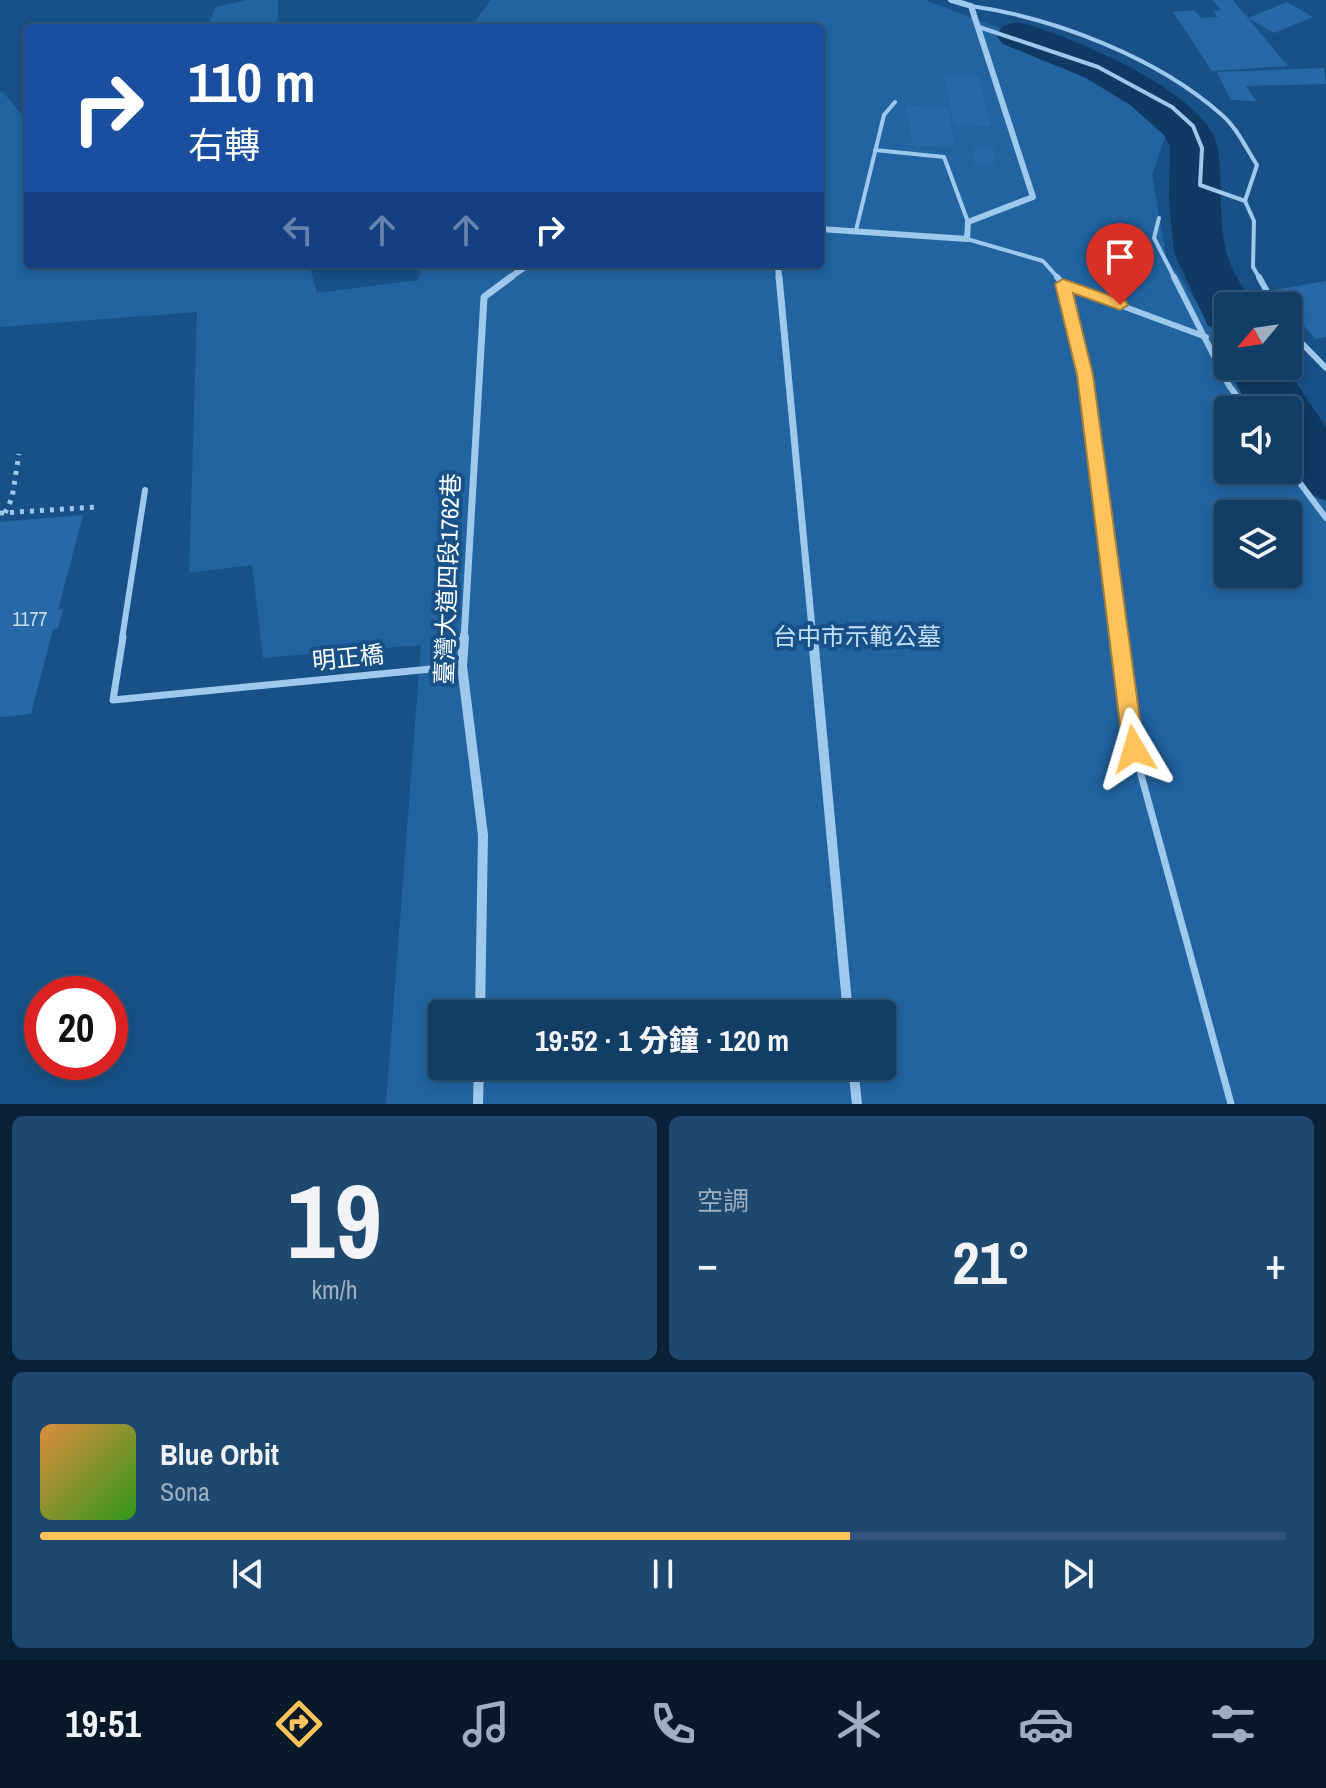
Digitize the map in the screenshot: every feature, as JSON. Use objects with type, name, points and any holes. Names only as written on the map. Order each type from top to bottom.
[{"type":"street","points":[[951,0],[971,6]]},
{"type":"street","points":[[971,6],[980,0]]},
{"type":"street","points":[[824,229],[967,239],[968,222],[1033,197],[971,6]]},
{"type":"street","name":"臺灣大道四段1762巷","points":[[480,1000],[483,835],[462,666],[484,297],[524,268]]},
{"type":"street","points":[[778,268],[847,1000]]},
{"type":"street","points":[[478,1104],[479,1080]]},
{"type":"street","points":[[854,1080],[857,1104]]},
{"type":"lane","points":[[971,6],[993,7],[1087,38],[1195,93],[1224,116],[1257,165],[1245,201],[1254,221],[1253,267],[1267,292]]},
{"type":"lane","points":[[979,27],[1098,67],[1172,107],[1193,126],[1202,148],[1200,185],[1245,201]]},
{"type":"lane","points":[[856,230],[884,115],[895,102]]},
{"type":"lane","points":[[875,150],[944,157],[968,222]]},
{"type":"lane","points":[[1159,218],[1154,238],[1237,396]]},
{"type":"lane","points":[[967,239],[1043,261],[1063,284],[1085,375],[1134,749],[1231,1104]]},
{"type":"lane","points":[[1063,284],[1206,337]]},
{"type":"lane","points":[[1302,343],[1326,368]]},
{"type":"lane","points":[[1301,484],[1326,518]]},
{"type":"lane","name":"明正橋","points":[[145,490],[113,700],[462,666]]},
{"type":"path","points":[[2,513],[12,498],[19,454]]},
{"type":"path","points":[[2,513],[97,507]]},
{"type":"green space","points":[[248,0],[278,0],[278,17],[275,24],[209,24],[215,7]]},
{"type":"green space","name":"台中市示範公墓","points":[[491,0],[925,0],[1020,36],[1146,98],[1167,132],[1152,175],[1166,256],[1214,329],[1214,380],[1248,380],[1259,396],[1214,396],[1214,484],[1302,484],[1302,461],[1326,498],[1326,1104],[386,1104],[421,645],[263,658],[252,565],[189,573],[197,312],[0,327],[0,93],[2,91],[24,117],[24,268],[310,268],[317,293],[418,280],[422,268],[824,268],[824,24],[473,24]]},
{"type":"building","points":[[1212,0],[1233,0],[1288,66],[1212,71],[1173,12],[1194,10],[1201,18],[1218,17],[1213,11],[1221,10]]},
{"type":"building","points":[[1287,2],[1313,17],[1274,33],[1248,18]]},
{"type":"building","points":[[1324,68],[1326,84],[1246,86],[1256,101],[1231,100],[1217,72]]},
{"type":"building","points":[[944,75],[979,76],[991,126],[954,125]]},
{"type":"building","points":[[906,106],[948,107],[955,147],[912,146]]},
{"type":"building","points":[[972,146],[994,148],[996,166],[974,164]]},
{"type":"building","points":[[1326,281],[1326,337],[1315,339],[1302,323],[1302,292],[1274,290]]},
{"type":"building","points":[[83,515],[58,610],[63,609],[58,628],[53,629],[31,714],[0,717],[0,522]]},
{"type":"waterway","points":[[1018,35],[1102,69],[1146,95],[1181,125],[1194,145],[1194,199],[1200,253],[1219,292]]},
{"type":"waterway","points":[[1264,380],[1273,396]]},
{"type":"waterway","points":[[1302,441],[1326,476]]},
{"type":"route","points":[[1120,305],[1063,284],[1085,375],[1134,749]]}]
